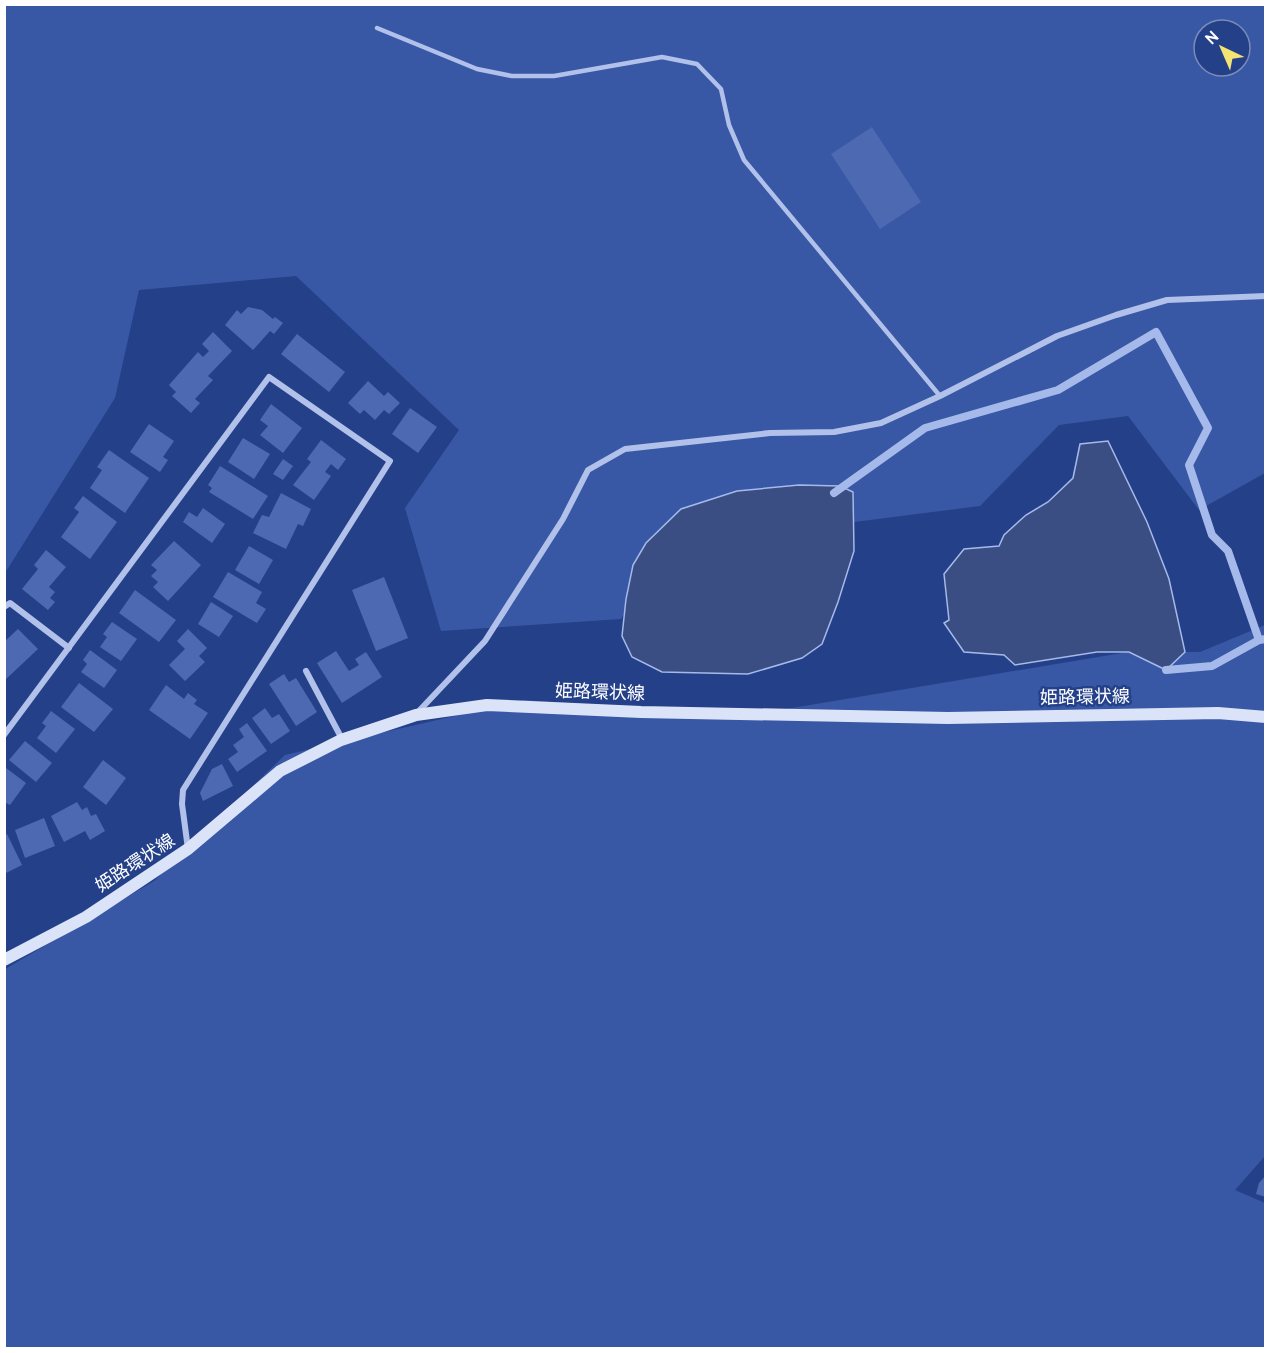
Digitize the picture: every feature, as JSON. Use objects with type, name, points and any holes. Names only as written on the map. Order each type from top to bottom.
[{"type":"main road","name":"姫路環状線","points":[[4,960],[86,917],[188,849],[280,771],[342,739],[416,715],[487,705],[641,712],[948,718],[1218,713],[1266,717]]},
{"type":"street","points":[[416,715],[485,641],[563,519],[588,470],[625,449],[770,433],[834,432],[881,423],[940,396],[1057,336],[1116,315],[1167,300],[1266,296]]},
{"type":"street","points":[[4,735],[269,377],[390,461],[183,790],[182,804],[188,849]]},
{"type":"street","points":[[4,607],[10,603],[69,648]]},
{"type":"street","points":[[306,671],[342,739]]},
{"type":"lane","points":[[377,28],[477,69],[512,76],[554,76],[662,57],[697,64],[721,88],[729,125],[744,160],[940,396]]},
{"type":"shaded area","points":[[5,5],[1265,5],[1265,473],[1199,510],[1128,416],[1059,425],[980,506],[854,522],[756,502],[678,527],[621,619],[441,631],[405,508],[459,430],[296,276],[139,290],[115,398],[5,573]]},
{"type":"shaded area","points":[[1108,441],[1147,522],[1169,579],[1185,652],[1166,670],[1129,652],[1097,652],[1015,665],[1004,655],[964,652],[944,623],[949,620],[944,574],[964,549],[999,546],[1004,535],[1026,515],[1048,502],[1073,478],[1080,444]]},
{"type":"shaded area","points":[[799,485],[840,486],[853,492],[854,551],[822,644],[802,658],[748,674],[662,672],[632,657],[622,636],[626,599],[633,565],[646,543],[681,509],[737,491]]},
{"type":"shaded area","points":[[1265,625],[1265,1156],[1235,1190],[1265,1203],[1265,1348],[5,1348],[4,971],[154,881],[285,755],[524,700],[750,715],[1128,652],[1200,652]]},
{"type":"building","points":[[872,127],[921,202],[880,229],[831,154]]},
{"type":"building","points":[[248,307],[262,310],[273,319],[275,317],[283,323],[274,334],[270,331],[253,350],[225,325],[237,310],[241,314]]},
{"type":"building","points":[[213,332],[232,351],[208,376],[213,380],[195,399],[200,403],[191,413],[172,396],[176,392],[169,385],[198,352],[203,357],[209,351],[202,344]]},
{"type":"building","points":[[297,334],[345,372],[329,392],[281,354]]},
{"type":"building","points":[[368,381],[384,396],[388,392],[400,403],[389,414],[384,410],[375,420],[364,410],[360,414],[348,403]]},
{"type":"building","points":[[271,404],[302,428],[283,453],[260,435],[268,426],[260,420]]},
{"type":"building","points":[[410,408],[437,427],[418,453],[392,434]]},
{"type":"building","points":[[149,424],[174,441],[163,457],[168,460],[160,472],[130,452]]},
{"type":"building","points":[[243,438],[270,454],[254,479],[228,462]]},
{"type":"building","points":[[321,440],[346,459],[338,470],[331,464],[325,472],[331,476],[314,500],[293,485],[311,462],[307,459]]},
{"type":"building","points":[[109,450],[149,478],[125,513],[90,488],[102,470],[97,467]]},
{"type":"building","points":[[283,459],[293,466],[283,480],[273,474]]},
{"type":"building","points":[[220,466],[268,496],[253,519],[209,492],[212,488],[208,485]]},
{"type":"building","points":[[281,493],[311,509],[303,526],[298,524],[286,549],[253,533],[262,515],[269,517]]},
{"type":"building","points":[[83,496],[117,522],[90,559],[61,537],[79,512],[74,508]]},
{"type":"building","points":[[203,508],[225,524],[212,543],[183,522],[189,512],[197,517]]},
{"type":"building","points":[[174,541],[201,565],[168,601],[153,587],[158,582],[151,576],[157,570],[151,565]]},
{"type":"building","points":[[249,546],[273,560],[259,584],[235,570]]},
{"type":"building","points":[[46,550],[66,567],[49,587],[55,592],[50,598],[55,602],[48,610],[22,589],[38,569],[34,565]]},
{"type":"building","points":[[228,572],[262,592],[256,603],[266,609],[257,623],[213,597]]},
{"type":"building","points":[[384,577],[408,638],[376,651],[352,590]]},
{"type":"building","points":[[135,590],[176,620],[159,642],[119,613]]},
{"type":"building","points":[[211,602],[233,616],[219,637],[198,624]]},
{"type":"building","points":[[112,622],[137,639],[121,661],[100,647],[107,637],[103,634]]},
{"type":"building","points":[[18,629],[38,649],[4,681],[4,642]]},
{"type":"building","points":[[188,629],[207,648],[199,656],[205,662],[185,681],[169,665],[185,649],[177,641]]},
{"type":"building","points":[[90,650],[117,670],[104,688],[81,672],[87,664],[83,660]]},
{"type":"building","points":[[336,651],[349,671],[359,665],[355,659],[366,652],[382,677],[342,703],[317,663]]},
{"type":"building","points":[[284,674],[289,682],[296,678],[317,712],[296,726],[269,684]]},
{"type":"building","points":[[79,683],[113,709],[94,732],[61,707]]},
{"type":"building","points":[[166,685],[184,699],[188,693],[197,700],[194,704],[208,713],[190,739],[149,710]]},
{"type":"building","points":[[265,708],[272,718],[279,714],[290,731],[271,744],[252,718]]},
{"type":"building","points":[[51,711],[75,729],[56,753],[37,738],[46,726],[42,723]]},
{"type":"building","points":[[247,723],[267,751],[237,772],[228,759],[238,752],[233,745],[244,737],[239,729]]},
{"type":"building","points":[[25,741],[52,763],[36,782],[9,760]]},
{"type":"building","points":[[103,760],[126,778],[106,805],[83,787]]},
{"type":"building","points":[[222,764],[233,786],[203,801],[200,793],[212,769]]},
{"type":"building","points":[[6,768],[26,783],[10,805],[4,802],[4,771]]},
{"type":"building","points":[[77,802],[82,810],[87,807],[91,816],[96,814],[105,831],[90,840],[85,831],[64,842],[51,816]]},
{"type":"building","points":[[44,818],[55,846],[25,858],[15,830]]},
{"type":"building","points":[[7,834],[22,865],[4,874],[4,835]]},
{"type":"building","points":[[1266,1175],[1266,1197],[1256,1194],[1259,1183]]},
{"type":"waterway","points":[[834,493],[925,428],[1058,390],[1156,332],[1208,428],[1189,465],[1212,535],[1228,551],[1259,640]]},
{"type":"waterway","points":[[1166,670],[1212,666],[1259,640],[1266,639]]}]
